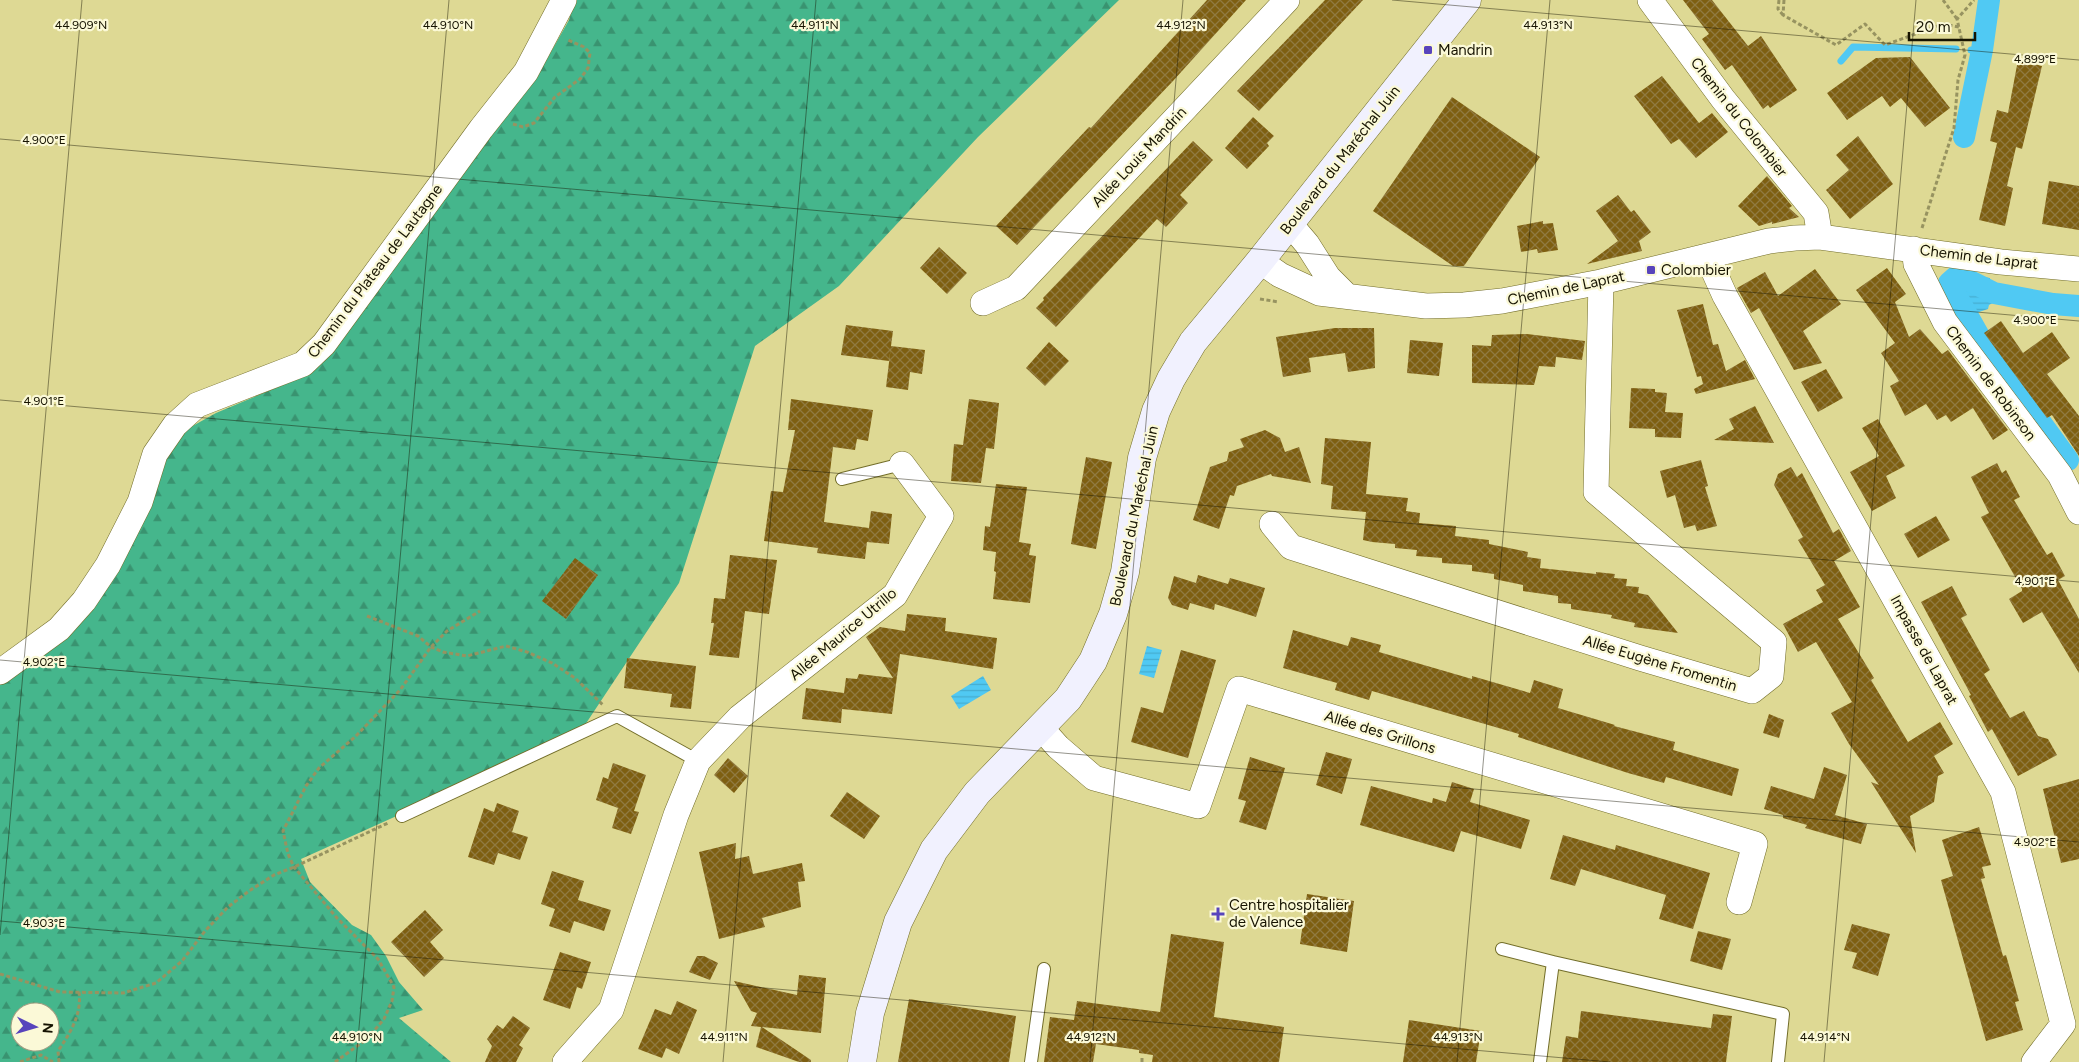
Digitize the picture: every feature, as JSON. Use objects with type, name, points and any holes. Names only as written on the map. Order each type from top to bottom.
[{"type":"main road","name":"Boulevard du Maréchal Juin","points":[[862,1062],[870,1013],[898,922],[930,857],[977,793],[1068,699],[1093,661],[1113,614],[1125,572],[1142,458],[1156,411],[1171,379],[1193,342],[1290,224],[1468,0]]},
{"type":"street","name":"Chemin du Plateau de Lautagne","points":[[0,672],[59,629],[84,601],[108,565],[140,502],[156,454],[174,425],[197,405],[303,364],[324,344],[481,129],[526,72],[564,0]]},
{"type":"street","name":"Allée Louis Mandrin","points":[[983,303],[1016,288],[1287,0]]},
{"type":"street","name":"Chemin du Colombier","points":[[1650,0],[1723,99],[1816,213],[1820,237]]},
{"type":"street","points":[[1290,224],[1303,239],[1328,277],[1347,296]]},
{"type":"street","name":"Chemin de Laprat","points":[[1260,261],[1280,275],[1319,293],[1426,306],[1502,301],[1601,282],[1769,241],[1795,238],[1820,237],[2001,262],[2079,269]]},
{"type":"street","name":"Chemin de Robinson","points":[[1914,249],[1916,264],[1945,322],[2069,475],[2079,512]]},
{"type":"street","name":"Impasse de Laprat","points":[[1707,256],[1725,296],[2004,792],[2063,1024],[2034,1062]]},
{"type":"street","name":"Allée Eugène Fromentin","points":[[1272,524],[1291,546],[1640,658],[1752,691],[1772,676],[1774,642],[1596,492],[1601,282]]},
{"type":"street","name":"Allée Maurice Utrillo","points":[[565,1062],[611,1010],[676,815],[698,761],[740,717],[895,595],[941,516],[902,464]]},
{"type":"street","name":"Allée des Grillons","points":[[1041,728],[1058,747],[1094,778],[1198,806],[1239,689],[1755,844],[1739,902]]},
{"type":"lane","name":"Allée Maurice Utrillo","points":[[842,479],[902,464]]},
{"type":"lane","points":[[402,816],[617,716],[698,761]]},
{"type":"lane","points":[[1502,949],[1783,1014],[1778,1062]]},
{"type":"lane","points":[[1540,1062],[1553,962]]},
{"type":"lane","points":[[1031,1062],[1044,969]]},
{"type":"path","points":[[1779,0],[1778,9],[1783,15],[1836,45],[1866,24],[1885,46],[1942,24],[1959,27]]},
{"type":"path","points":[[1783,15],[1784,0]]},
{"type":"path","points":[[1914,249],[1954,128],[1958,80],[1965,55],[1957,19],[1943,0]]},
{"type":"path","points":[[1957,19],[1974,0]]},
{"type":"path","points":[[481,129],[500,121],[524,127],[534,123],[556,97],[580,79],[588,68],[590,53],[584,47],[572,41],[545,39]]},
{"type":"path","points":[[335,1062],[367,1039],[384,1019],[392,1001],[394,987],[378,959],[337,918],[294,867],[288,854],[283,831],[306,786],[319,768],[356,736],[400,690],[431,647],[448,631],[480,611]]},
{"type":"path","points":[[367,616],[418,636],[431,647],[443,652],[466,656],[506,646],[528,652],[552,663],[575,678],[617,716]]},
{"type":"path","points":[[0,974],[60,992],[123,993],[156,983],[182,961],[205,930],[228,907],[249,890],[274,874],[294,867],[402,816]]},
{"type":"path","points":[[59,1062],[58,1051],[72,1031],[81,1006],[79,992]]},
{"type":"path","points":[[20,1062],[40,1055],[53,1062]]},
{"type":"path","points":[[1142,1056],[1142,1062]]},
{"type":"green space","points":[[575,0],[1119,0],[978,137],[839,286],[755,346],[679,583],[579,734],[301,859],[310,882],[352,925],[371,935],[386,956],[399,982],[423,1010],[399,1018],[451,1062],[0,1062],[0,680],[44,654],[171,444],[189,428],[216,413],[285,384],[547,59],[569,20]]},
{"type":"water","points":[[1956,272],[1990,278],[1989,288],[1998,289],[1998,300],[1989,305],[1988,309],[1970,315],[1951,284],[1955,284]]},
{"type":"water","points":[[1147,646],[1162,650],[1154,678],[1139,674]]},
{"type":"water","points":[[983,676],[991,690],[959,709],[951,696]]},
{"type":"building","points":[[1207,0],[1246,0],[1173,81],[1017,245],[996,226],[1089,127],[1091,128]]},
{"type":"building","points":[[1325,0],[1363,0],[1259,111],[1237,91]]},
{"type":"building","points":[[1683,0],[1712,0],[1748,46],[1761,36],[1797,90],[1770,108],[1768,105],[1763,109],[1732,65],[1725,70],[1702,39],[1709,34]]},
{"type":"building","points":[[1910,57],[1950,108],[1925,127],[1901,98],[1890,107],[1882,96],[1847,120],[1827,93],[1876,58]]},
{"type":"building","points":[[2018,60],[2042,66],[2022,149],[2016,147],[2007,186],[2013,188],[2005,226],[1979,220],[1997,143],[1990,141],[1997,110],[2008,113]]},
{"type":"building","points":[[1662,76],[1699,123],[1712,113],[1728,132],[1696,158],[1679,139],[1671,144],[1634,96]]},
{"type":"building","points":[[1452,97],[1540,157],[1464,266],[1453,266],[1373,211]]},
{"type":"building","points":[[1253,117],[1274,136],[1267,143],[1269,146],[1247,169],[1225,148]]},
{"type":"building","points":[[1858,136],[1893,184],[1850,219],[1826,190],[1849,170],[1836,155]]},
{"type":"building","points":[[1193,141],[1213,160],[1180,195],[1188,203],[1166,227],[1157,219],[1056,327],[1036,308],[1044,300],[1043,298]]},
{"type":"building","points":[[1767,176],[1792,206],[1789,208],[1799,217],[1759,226],[1738,206]]},
{"type":"building","points":[[2049,181],[2079,186],[2079,230],[2042,224]]},
{"type":"building","points":[[1618,195],[1631,212],[1634,210],[1651,232],[1639,241],[1642,251],[1587,264],[1618,241],[1596,211]]},
{"type":"building","points":[[1543,221],[1543,224],[1553,223],[1558,250],[1538,253],[1537,249],[1521,252],[1517,226]]},
{"type":"building","points":[[939,247],[967,273],[947,294],[920,268]]},
{"type":"building","points":[[1887,268],[1906,294],[1895,302],[1909,337],[1920,329],[1942,354],[1948,350],[2008,430],[1993,440],[1973,408],[1951,422],[1946,415],[1937,420],[1926,404],[1905,416],[1890,386],[1899,381],[1881,353],[1895,343],[1856,290]]},
{"type":"building","points":[[1815,269],[1841,304],[1803,331],[1822,363],[1794,370],[1759,308],[1751,313],[1737,288],[1765,272],[1778,296]]},
{"type":"building","points":[[1703,304],[1713,345],[1718,344],[1726,371],[1745,360],[1755,379],[1696,394],[1694,389],[1703,384],[1701,376],[1697,377],[1677,310]]},
{"type":"building","points":[[2001,321],[2023,353],[2052,332],[2070,358],[2047,374],[2079,416],[2079,456],[2052,415],[2047,418],[1984,333]]},
{"type":"building","points":[[846,325],[893,331],[889,361],[841,355]]},
{"type":"building","points":[[1335,328],[1374,328],[1375,368],[1348,372],[1345,353],[1309,358],[1311,372],[1283,377],[1276,337]]},
{"type":"building","points":[[1527,334],[1585,341],[1582,360],[1556,357],[1555,367],[1539,366],[1534,385],[1472,383],[1472,345],[1491,346],[1492,335]]},
{"type":"building","points":[[1410,340],[1443,343],[1439,376],[1407,373]]},
{"type":"building","points":[[1049,342],[1069,361],[1045,386],[1026,368]]},
{"type":"building","points":[[891,346],[925,350],[922,374],[910,372],[908,390],[886,387]]},
{"type":"building","points":[[1826,369],[1843,398],[1818,412],[1801,382]]},
{"type":"building","points":[[1631,388],[1655,389],[1655,392],[1667,393],[1665,412],[1683,413],[1681,438],[1655,437],[1655,429],[1629,428]]},
{"type":"building","points":[[791,399],[873,410],[868,441],[857,439],[855,450],[833,447],[824,522],[869,528],[871,511],[892,514],[889,544],[867,542],[865,559],[817,553],[818,548],[764,541],[771,491],[783,492],[795,430],[788,430]]},
{"type":"building","points":[[969,399],[999,403],[994,449],[986,448],[981,483],[951,481],[954,444],[963,445]]},
{"type":"building","points":[[1755,406],[1774,443],[1714,440],[1734,429],[1729,419]]},
{"type":"building","points":[[1878,419],[1905,466],[1886,476],[1896,498],[1872,511],[1850,472],[1879,456],[1862,428]]},
{"type":"building","points":[[1265,430],[1280,438],[1285,452],[1299,447],[1311,483],[1272,476],[1271,474],[1237,486],[1234,496],[1230,495],[1219,529],[1193,520],[1210,467],[1227,461],[1229,452],[1244,447],[1240,439]]},
{"type":"building","points":[[1325,438],[1371,442],[1366,494],[1408,498],[1406,511],[1420,513],[1419,523],[1456,526],[1455,536],[1489,540],[1489,544],[1528,552],[1527,557],[1541,559],[1540,568],[1596,574],[1596,572],[1615,574],[1614,578],[1627,579],[1626,586],[1639,587],[1638,593],[1648,595],[1678,633],[1634,627],[1635,623],[1611,618],[1612,615],[1571,609],[1571,604],[1558,603],[1558,596],[1523,591],[1523,585],[1494,579],[1494,574],[1472,571],[1472,565],[1442,563],[1442,558],[1416,556],[1417,550],[1395,548],[1395,544],[1363,540],[1366,512],[1331,509],[1333,486],[1321,484]]},
{"type":"building","points":[[1086,457],[1112,462],[1096,549],[1071,544]]},
{"type":"building","points":[[1701,460],[1708,486],[1705,487],[1717,526],[1697,531],[1695,525],[1684,528],[1675,495],[1667,498],[1660,471]]},
{"type":"building","points":[[1997,463],[2002,473],[2006,470],[2020,497],[2014,500],[2047,555],[2052,552],[2065,576],[2058,580],[2079,619],[2079,673],[2042,612],[2023,623],[2009,599],[2022,591],[2022,589],[1981,517],[1989,513],[1971,477]]},
{"type":"building","points":[[1791,467],[1797,477],[1802,473],[1833,533],[1839,529],[1851,551],[1834,561],[1860,607],[1838,619],[1874,678],[1871,680],[1908,742],[1940,722],[1953,744],[1934,756],[1944,773],[1938,776],[1934,802],[1910,816],[1916,853],[1871,782],[1879,785],[1849,744],[1831,713],[1852,702],[1816,642],[1798,652],[1783,624],[1823,602],[1816,590],[1825,585],[1798,540],[1803,537],[1774,485],[1778,474]]},
{"type":"building","points":[[996,484],[1027,487],[1019,542],[1031,544],[1029,555],[1036,556],[1030,603],[993,599],[996,552],[983,550],[985,526],[990,527]]},
{"type":"building","points":[[1936,516],[1950,540],[1918,558],[1904,534]]},
{"type":"building","points":[[730,555],[777,560],[769,614],[745,611],[739,658],[709,655],[714,623],[711,623],[714,598],[725,599]]},
{"type":"building","points":[[575,558],[598,575],[566,619],[542,601]]},
{"type":"building","points":[[1198,575],[1228,584],[1230,578],[1265,588],[1256,617],[1215,604],[1214,610],[1190,603],[1188,610],[1172,605],[1168,598],[1174,576],[1196,583]]},
{"type":"building","points":[[1952,586],[1967,615],[1961,618],[1990,670],[1984,674],[2010,718],[2024,711],[2038,736],[2048,739],[2057,755],[2018,776],[1992,729],[1988,732],[1969,696],[1971,695],[1921,602]]},
{"type":"building","points":[[907,614],[946,618],[945,631],[997,638],[993,669],[900,654],[892,714],[842,709],[841,723],[802,719],[806,688],[844,693],[846,678],[857,679],[859,674],[893,678],[866,637],[880,627],[905,631]]},
{"type":"building","points":[[1293,630],[1348,646],[1351,637],[1381,645],[1379,652],[1472,679],[1472,676],[1530,693],[1534,680],[1563,689],[1558,708],[1614,726],[1675,742],[1673,750],[1739,769],[1732,796],[1666,777],[1664,783],[1628,773],[1518,737],[1519,734],[1372,691],[1369,700],[1335,690],[1337,683],[1283,668]]},
{"type":"building","points":[[1181,650],[1216,660],[1188,758],[1131,742],[1141,707],[1163,713]]},
{"type":"building","points":[[627,658],[696,666],[691,709],[670,707],[672,694],[624,688]]},
{"type":"building","points":[[1769,714],[1784,720],[1779,738],[1763,733]]},
{"type":"building","points":[[1326,752],[1352,759],[1342,794],[1316,785]]},
{"type":"building","points":[[1250,757],[1285,768],[1266,830],[1239,822],[1246,801],[1238,799]]},
{"type":"building","points":[[728,758],[748,776],[734,793],[714,775]]},
{"type":"building","points":[[613,763],[646,775],[634,811],[639,812],[631,834],[612,828],[618,808],[596,800],[603,777],[608,779]]},
{"type":"building","points":[[1824,767],[1847,775],[1835,815],[1867,824],[1861,844],[1805,828],[1807,825],[1783,818],[1783,815],[1764,809],[1771,786],[1814,799]]},
{"type":"building","points":[[2079,779],[2079,859],[2061,863],[2043,789]]},
{"type":"building","points":[[1452,782],[1474,789],[1470,802],[1530,820],[1521,849],[1461,831],[1454,852],[1360,825],[1371,786],[1432,803],[1433,798],[1446,802]]},
{"type":"building","points":[[847,792],[880,816],[864,839],[830,816]]},
{"type":"building","points":[[497,803],[519,811],[512,832],[528,837],[520,860],[498,853],[494,865],[468,857],[484,808],[494,812]]},
{"type":"building","points":[[1979,827],[1991,865],[1982,867],[1985,878],[1981,879],[2003,956],[2006,955],[2019,1001],[2015,1002],[2023,1030],[1986,1041],[1941,880],[1953,876],[1942,840]]},
{"type":"building","points":[[1563,835],[1615,850],[1616,845],[1710,873],[1693,929],[1659,919],[1666,895],[1581,869],[1575,886],[1550,879]]},
{"type":"building","points":[[736,843],[735,859],[749,856],[753,874],[802,863],[805,881],[798,882],[801,907],[762,918],[765,927],[719,939],[699,852]]},
{"type":"building","points":[[552,871],[584,881],[578,900],[611,910],[604,931],[574,921],[570,933],[549,926],[555,909],[541,904]]},
{"type":"building","points":[[1307,894],[1354,901],[1347,952],[1300,944]]},
{"type":"building","points":[[425,910],[443,930],[430,942],[444,958],[424,977],[391,942]]},
{"type":"building","points":[[1852,924],[1890,934],[1878,976],[1852,968],[1857,953],[1844,950]]},
{"type":"building","points":[[1698,931],[1731,939],[1722,970],[1690,961]]},
{"type":"building","points":[[1171,934],[1224,942],[1214,1017],[1284,1027],[1279,1062],[1152,1062],[1153,1055],[1139,1053],[1139,1050],[1096,1044],[1093,1062],[1044,1062],[1050,1017],[1074,1020],[1077,1001],[1160,1012]]},
{"type":"building","points":[[560,952],[591,962],[582,989],[577,987],[570,1009],[543,1000]]},
{"type":"building","points":[[697,956],[704,956],[718,963],[710,980],[689,972]]},
{"type":"building","points":[[799,975],[826,978],[821,1033],[762,1027],[811,1060],[811,1062],[799,1062],[756,1047],[761,1027],[751,1026],[757,1013],[751,1011],[734,981],[797,995]]},
{"type":"building","points":[[909,999],[1016,1016],[1009,1062],[898,1062]]},
{"type":"building","points":[[677,1001],[697,1010],[679,1054],[666,1048],[662,1058],[638,1049],[655,1009],[671,1015]]},
{"type":"building","points":[[1581,1011],[1711,1028],[1713,1014],[1732,1016],[1726,1062],[1562,1062],[1566,1036],[1578,1038]]},
{"type":"building","points":[[513,1016],[530,1028],[519,1045],[523,1048],[516,1062],[485,1062],[492,1046],[487,1039],[497,1025],[503,1029]]},
{"type":"building","points":[[1409,1020],[1481,1031],[1476,1062],[1403,1062]]},
{"type":"waterway","points":[[1964,137],[1982,50],[1989,0]]},
{"type":"waterway","points":[[1841,61],[1853,47],[1956,49]]},
{"type":"waterway","points":[[1971,50],[1982,50]]},
{"type":"waterway","points":[[2068,460],[1984,345],[1949,283],[1958,275],[1994,293],[2053,304],[2079,306]]},
{"type":"place","name":"Mandrin","points":[[1428,50]]},
{"type":"place","name":"Colombier","points":[[1651,270]]},
{"type":"place","name":"Centre hospitalier de Valence","points":[[1218,914]]}]
